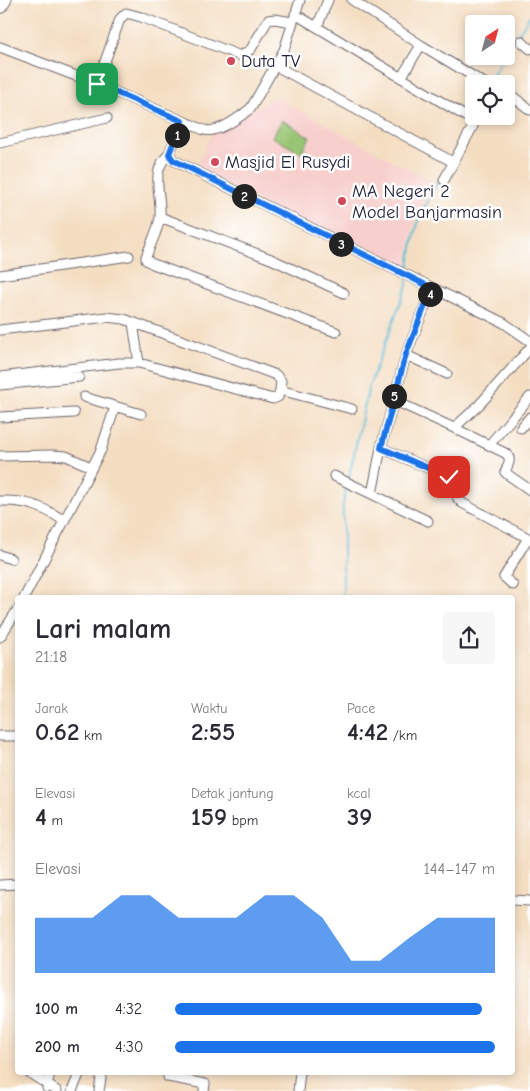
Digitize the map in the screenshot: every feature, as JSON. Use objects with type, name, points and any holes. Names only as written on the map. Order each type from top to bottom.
[{"type":"main road","points":[[0,6],[4,0]]},
{"type":"street","points":[[0,47],[97,84],[182,121],[213,132],[242,115],[250,108],[284,50],[300,0]]},
{"type":"street","points":[[317,27],[328,0]]},
{"type":"street","points":[[352,0],[472,75]]},
{"type":"street","points":[[97,84],[120,19],[126,13],[141,17],[238,55],[243,55],[251,49],[268,20],[294,18],[317,27],[465,116]]},
{"type":"street","points":[[521,41],[530,49]]},
{"type":"street","points":[[401,78],[421,45]]},
{"type":"street","points":[[274,65],[450,161]]},
{"type":"street","points":[[515,98],[530,110]]},
{"type":"street","points":[[0,143],[107,118]]},
{"type":"street","points":[[182,121],[169,154],[164,158],[160,170],[158,182],[160,217],[146,257],[149,262],[336,332]]},
{"type":"street","points":[[444,180],[450,161],[473,126]]},
{"type":"street","points":[[169,154],[173,160],[197,173],[504,323],[530,342]]},
{"type":"street","points":[[160,217],[271,259],[344,293]]},
{"type":"street","points":[[0,275],[129,256]]},
{"type":"street","points":[[372,494],[381,448],[406,354],[432,288]]},
{"type":"street","points":[[0,330],[106,317],[124,319],[276,375],[281,381],[278,397],[273,399],[139,363],[119,363],[0,377]]},
{"type":"street","points":[[133,323],[139,363]]},
{"type":"street","points":[[454,428],[480,405],[530,348]]},
{"type":"street","points":[[406,354],[447,374]]},
{"type":"street","points":[[0,385],[79,377]]},
{"type":"street","points":[[280,390],[352,409]]},
{"type":"street","points":[[489,445],[530,397]]},
{"type":"street","points":[[84,398],[141,414]]},
{"type":"street","points":[[393,400],[510,456],[507,474],[530,490]]},
{"type":"street","points":[[26,595],[106,437],[115,406]]},
{"type":"street","points":[[0,417],[74,414]]},
{"type":"street","points":[[521,428],[530,417]]},
{"type":"street","points":[[381,448],[449,477],[457,484],[458,499],[462,503],[529,538],[504,577],[513,585]]},
{"type":"street","points":[[0,456],[66,456],[91,467]]},
{"type":"street","points":[[334,476],[428,521]]},
{"type":"street","points":[[0,501],[28,502],[63,520]]},
{"type":"street","points":[[0,555],[11,559]]},
{"type":"street","points":[[0,637],[15,614]]},
{"type":"street","points":[[0,736],[15,736]]},
{"type":"street","points":[[0,885],[15,884]]},
{"type":"street","points":[[515,900],[530,901]]},
{"type":"street","points":[[32,1075],[47,1088],[57,1091]]},
{"type":"street","points":[[47,1088],[49,1075]]},
{"type":"street","points":[[72,1091],[79,1075]]},
{"type":"street","points":[[99,1091],[102,1075]]},
{"type":"street","points":[[168,1075],[168,1077],[205,1084],[204,1091]]},
{"type":"street","points":[[298,1091],[300,1075]]},
{"type":"shaded area","name":"MA Negeri 2 Model Banjarmasin","points":[[275,97],[434,183],[415,219],[405,275],[195,169],[212,133]]},
{"type":"green space","points":[[282,120],[310,137],[301,153],[272,137]]},
{"type":"waterway","points":[[515,38],[530,16]]},
{"type":"waterway","points":[[493,75],[499,65]]},
{"type":"waterway","points":[[452,157],[467,125]]},
{"type":"waterway","points":[[408,272],[419,218],[441,176]]},
{"type":"waterway","points":[[348,481],[369,386],[407,285],[407,280]]},
{"type":"waterway","points":[[343,595],[343,504],[347,485]]},
{"type":"place","name":"Duta TV","points":[[231,61]]},
{"type":"place","name":"Masjid El Rusydi","points":[[215,162]]},
{"type":"place","name":"MA Negeri 2 Model Banjarmasin","points":[[342,201]]},
{"type":"route","points":[[97,84],[182,121],[169,154],[173,160],[432,288],[406,354],[381,448],[449,477]]}]
